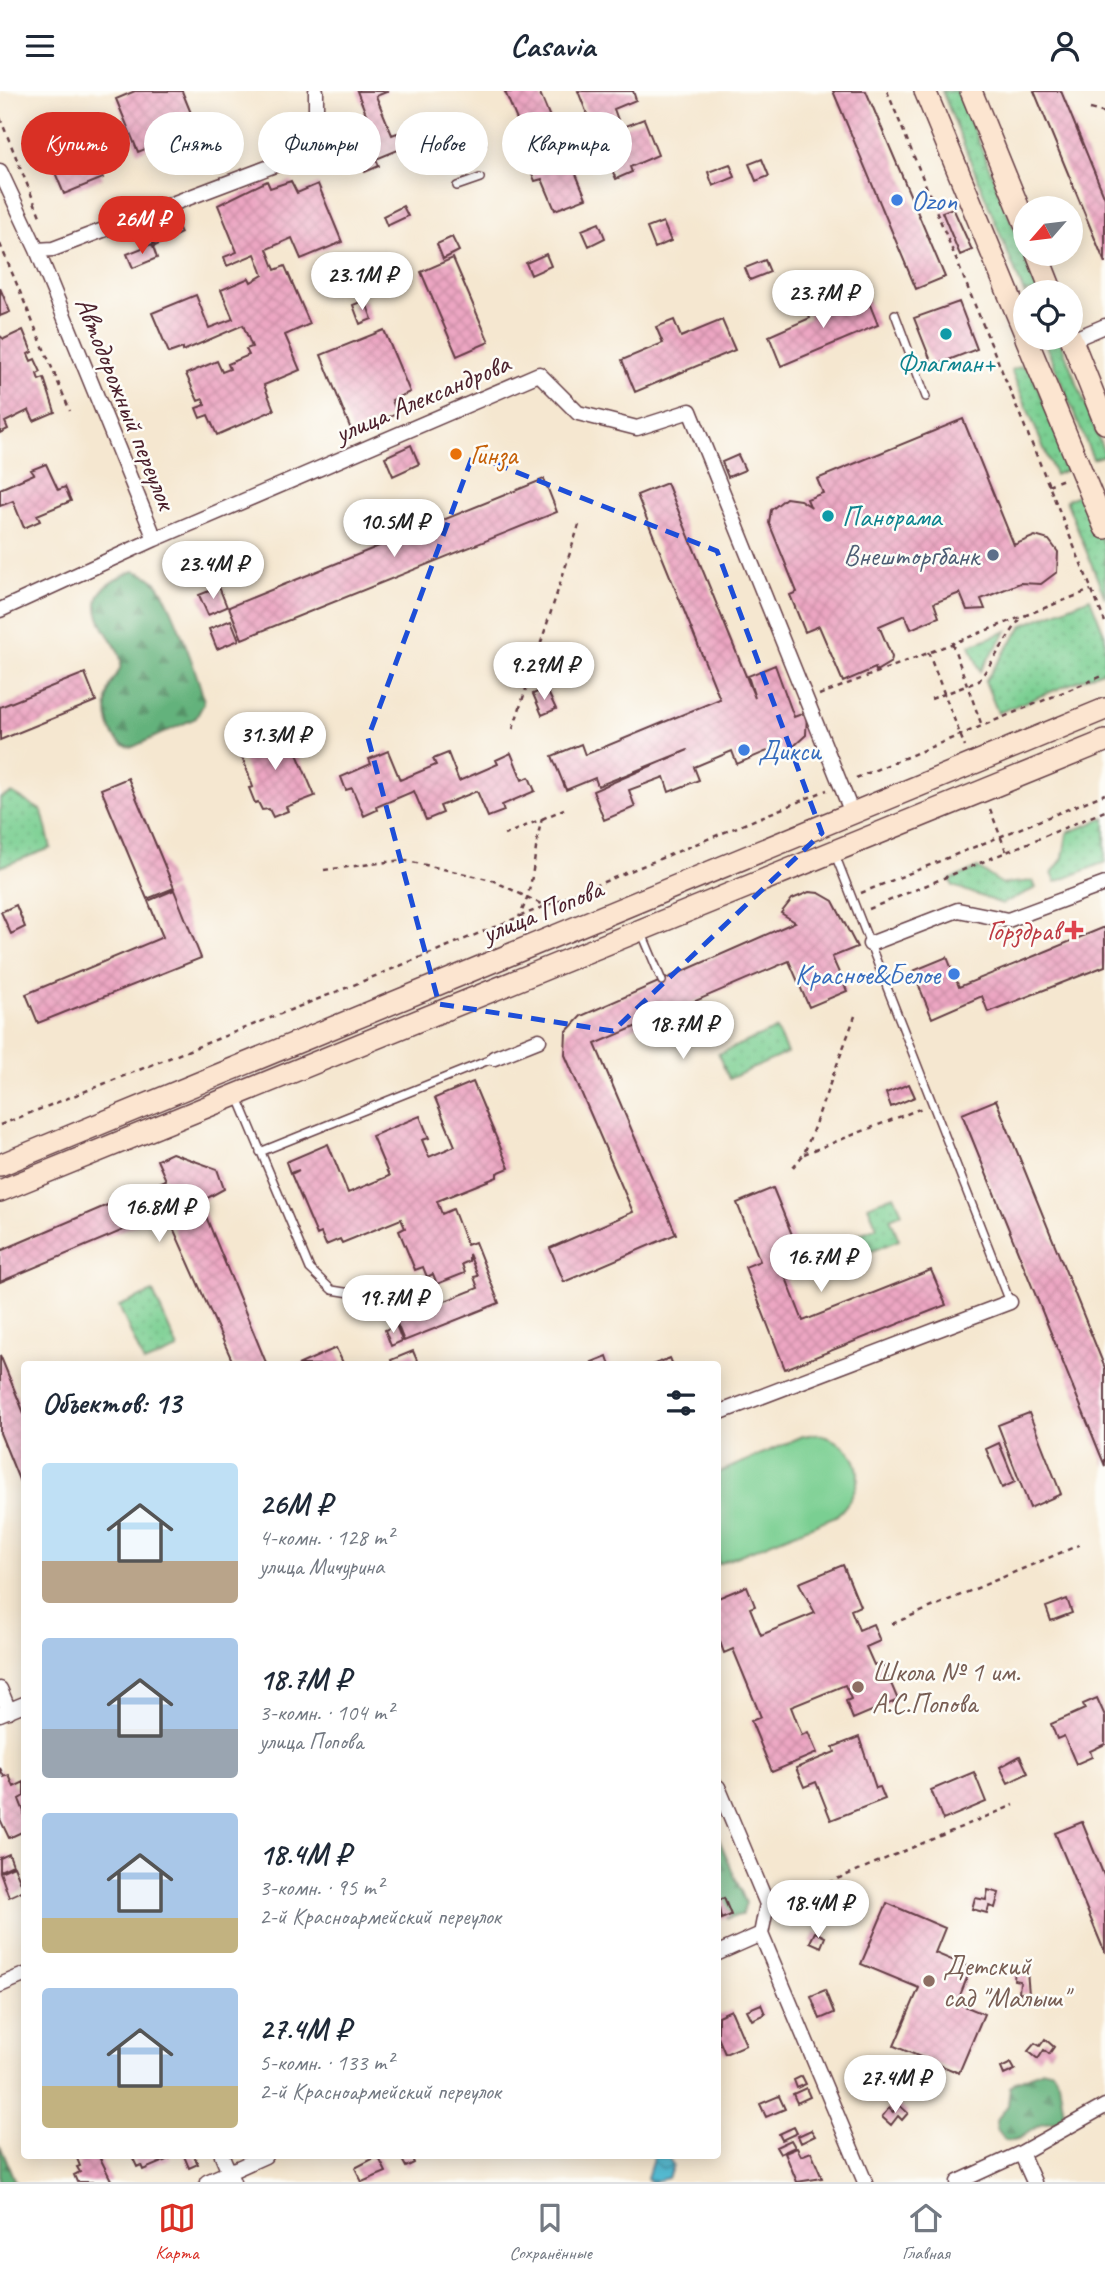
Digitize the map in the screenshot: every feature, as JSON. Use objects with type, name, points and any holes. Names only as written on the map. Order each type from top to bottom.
[{"type":"main road","points":[[925,91],[1013,305]]},
{"type":"main road","points":[[971,91],[1014,196]]},
{"type":"main road","points":[[1031,350],[1105,528]]},
{"type":"main road","points":[[1075,350],[1105,423]]},
{"type":"main road","name":"улица Попова","points":[[0,1191],[834,852],[857,827],[1105,709]]},
{"type":"main road","name":"улица Попова","points":[[0,1165],[857,827],[1105,741]]},
{"type":"street","points":[[37,250],[53,249],[296,156],[316,126],[316,91]]},
{"type":"street","name":"Автодорожный переулок","points":[[0,171],[37,250],[155,539]]},
{"type":"street","points":[[1083,334],[1105,326]]},
{"type":"street","name":"улица Александрова","points":[[0,610],[155,539],[540,374],[578,413],[637,428],[690,411],[857,827]]},
{"type":"street","points":[[870,944],[958,910],[1008,920],[1105,884]]},
{"type":"street","points":[[494,1058],[539,1040]]},
{"type":"street","points":[[721,1412],[1010,1301]]},
{"type":"street","points":[[0,1689],[4,1713],[21,1705]]},
{"type":"street","points":[[721,1794],[767,1904],[761,1934],[865,2182]]},
{"type":"street","points":[[721,1953],[761,1934]]},
{"type":"street","points":[[0,1985],[21,1976]]},
{"type":"street","points":[[958,2182],[1021,2153],[1105,2106]]},
{"type":"street","points":[[1021,2153],[1034,2182]]},
{"type":"street","points":[[223,2159],[231,2177]]},
{"type":"street","points":[[207,2182],[231,2177],[260,2159]]},
{"type":"lane","points":[[457,186],[481,178]]},
{"type":"lane","points":[[895,314],[926,397]]},
{"type":"lane","points":[[834,852],[1010,1301]]},
{"type":"lane","points":[[640,930],[662,981]]},
{"type":"lane","points":[[676,1010],[686,1032]]},
{"type":"lane","points":[[260,1152],[494,1058]]},
{"type":"lane","points":[[236,1095],[310,1269],[331,1290],[363,1295]]},
{"type":"path","points":[[887,91],[1105,622]]},
{"type":"path","points":[[1090,109],[1105,113]]},
{"type":"path","points":[[0,118],[53,249]]},
{"type":"path","points":[[0,244],[70,411]]},
{"type":"path","points":[[513,729],[579,525]]},
{"type":"path","points":[[806,699],[1091,590]]},
{"type":"path","points":[[931,699],[979,681],[1022,617]]},
{"type":"path","points":[[952,643],[982,726]]},
{"type":"path","points":[[0,1125],[519,917],[1105,675]]},
{"type":"path","points":[[851,897],[1105,794]]},
{"type":"path","points":[[504,835],[564,809]]},
{"type":"path","points":[[858,913],[1105,811]]},
{"type":"path","points":[[519,917],[529,899],[542,820]]},
{"type":"path","points":[[324,870],[403,860],[492,880],[545,906]]},
{"type":"path","points":[[793,1167],[804,1154],[855,1016]]},
{"type":"path","points":[[804,1154],[932,1104]]},
{"type":"path","points":[[892,1624],[1079,1545]]},
{"type":"path","points":[[766,1909],[1014,1805]]},
{"type":"highlighted area","points":[[473,455],[717,551],[822,833],[613,1031],[439,1004],[368,738]]},
{"type":"green space","points":[[942,91],[958,91],[1013,226],[1013,266]]},
{"type":"green space","points":[[1013,266],[1029,266],[1035,280],[1019,280]]},
{"type":"green space","points":[[1048,350],[1064,350],[1105,455],[1093,459]]},
{"type":"green space","points":[[1021,366],[1031,371],[1071,468],[1055,475],[1011,370]]},
{"type":"green space","points":[[1083,493],[1105,547],[1105,598],[1066,500]]},
{"type":"green space","points":[[134,571],[152,579],[169,605],[198,679],[204,703],[196,718],[133,747],[118,740],[109,725],[107,697],[121,660],[101,622],[97,603],[104,588]]},
{"type":"green space","points":[[1090,598],[1105,636],[1105,670],[998,713],[985,681],[1023,625]]},
{"type":"green space","points":[[1007,631],[980,671],[970,645]]},
{"type":"green space","points":[[12,793],[42,811],[51,848],[0,867],[0,798]]},
{"type":"green space","points":[[1105,818],[1105,862],[1056,882],[1052,873],[1063,858],[1067,833]]},
{"type":"green space","points":[[978,868],[1002,884],[1033,881],[1036,888],[1002,904],[953,886],[950,880]]},
{"type":"green space","points":[[776,1029],[787,1053],[729,1079],[718,1054]]},
{"type":"green space","points":[[894,1195],[902,1213],[890,1218],[899,1240],[853,1259],[845,1240],[877,1227],[868,1206]]},
{"type":"green space","points":[[153,1292],[178,1349],[143,1361],[119,1306]]},
{"type":"green space","points":[[816,1434],[832,1439],[853,1456],[858,1479],[847,1504],[836,1516],[721,1563],[721,1472],[803,1436]]},
{"type":"green space","points":[[721,1844],[746,1903],[742,1915],[727,1918],[721,1911]]},
{"type":"green space","points":[[1043,2070],[1052,2070],[1059,2081],[1064,2113],[1057,2122],[1042,2124],[1024,2136],[1005,2140],[997,2129],[996,2121],[1008,2105],[1010,2087],[1016,2081]]},
{"type":"green space","points":[[0,2145],[15,2182],[0,2182]]},
{"type":"water","points":[[653,2159],[669,2159],[673,2165],[668,2178],[651,2182],[647,2178]]},
{"type":"building","points":[[135,91],[182,91],[191,112],[144,112],[144,150],[138,152],[130,133],[130,112],[121,112],[116,99]]},
{"type":"building","points":[[357,91],[389,91],[376,96],[392,135],[395,134],[395,151],[381,157],[381,112],[365,112]]},
{"type":"building","points":[[539,91],[548,112],[514,112],[505,92]]},
{"type":"building","points":[[578,91],[633,91],[636,100],[614,109],[615,112],[586,112]]},
{"type":"building","points":[[833,91],[866,91],[945,277],[916,289]]},
{"type":"building","points":[[1034,91],[1061,91],[1105,198],[1105,263],[1083,210],[1083,196],[1077,196]]},
{"type":"building","points":[[644,119],[658,155],[632,166],[632,124]]},
{"type":"building","points":[[762,159],[769,176],[756,181],[749,164]]},
{"type":"building","points":[[730,164],[735,177],[713,186],[708,172]]},
{"type":"building","points":[[56,175],[102,175],[103,178],[64,194]]},
{"type":"building","points":[[533,175],[576,175],[586,198],[555,210],[542,179],[535,181]]},
{"type":"building","points":[[267,181],[270,188],[291,181],[297,193],[318,184],[342,242],[301,259],[292,238],[267,249],[275,270],[285,266],[310,324],[285,335],[300,370],[264,385],[274,410],[217,435],[208,415],[200,418],[196,408],[205,405],[203,399],[198,401],[186,374],[217,361],[222,372],[230,369],[228,364],[249,355],[246,349],[252,347],[243,325],[183,351],[183,348],[169,353],[152,313],[196,295],[209,328],[233,319],[221,290],[249,278],[251,282],[263,275],[255,254],[227,266],[224,257],[237,252],[218,205]]},
{"type":"building","points":[[403,206],[408,216],[387,226],[383,216]]},
{"type":"building","points":[[953,208],[972,250],[960,255],[942,212]]},
{"type":"building","points":[[176,222],[181,233],[155,246],[149,231]]},
{"type":"building","points":[[663,222],[671,241],[655,248],[647,228]]},
{"type":"building","points":[[599,223],[605,238],[589,246],[582,230]]},
{"type":"building","points":[[452,237],[459,251],[443,259],[437,244]]},
{"type":"building","points":[[152,244],[157,258],[133,268],[127,254]]},
{"type":"building","points":[[546,254],[551,266],[531,275],[526,263]]},
{"type":"building","points":[[453,258],[489,342],[457,356],[421,272]]},
{"type":"building","points":[[765,260],[770,272],[750,280],[745,268]]},
{"type":"building","points":[[0,288],[10,312],[0,316]]},
{"type":"building","points":[[866,295],[878,325],[781,366],[769,336],[810,318],[807,310],[820,305],[823,313]]},
{"type":"building","points":[[365,300],[372,319],[360,324],[353,305]]},
{"type":"building","name":"Флагман+","points":[[959,302],[977,349],[933,366],[914,318]]},
{"type":"building","points":[[674,320],[681,337],[722,320],[735,350],[635,392],[622,360],[663,343],[656,327]]},
{"type":"building","points":[[23,330],[32,352],[28,354],[31,361],[35,359],[41,372],[37,374],[39,380],[44,378],[55,412],[34,421],[29,410],[5,422],[8,429],[0,433],[0,336],[4,339]]},
{"type":"building","points":[[384,330],[410,392],[392,400],[397,414],[352,432],[321,355]]},
{"type":"building","points":[[963,419],[1014,545],[1035,536],[1049,540],[1058,552],[1057,572],[1041,584],[1020,583],[981,599],[985,609],[967,610],[960,593],[934,603],[939,617],[911,629],[905,615],[879,626],[892,657],[891,662],[876,671],[875,668],[843,682],[819,626],[805,632],[790,595],[797,592],[769,523],[771,510],[786,498],[800,500],[810,506],[807,499],[823,493],[817,479]]},
{"type":"building","points":[[411,445],[419,464],[393,476],[385,457]]},
{"type":"building","points":[[738,455],[745,470],[728,477],[722,462]]},
{"type":"building","points":[[46,464],[58,490],[65,487],[71,501],[37,515],[40,521],[24,528],[13,501],[0,506],[0,489],[34,474],[31,470]]},
{"type":"building","points":[[544,479],[557,512],[242,639],[229,607]]},
{"type":"building","points":[[667,483],[755,698],[748,676],[775,665],[794,717],[807,712],[806,735],[783,756],[779,746],[737,764],[732,751],[694,767],[699,780],[669,792],[664,777],[629,790],[635,807],[604,820],[593,791],[688,750],[598,786],[595,778],[566,790],[552,756],[581,744],[585,755],[720,699],[637,495]]},
{"type":"building","points":[[219,587],[227,607],[208,615],[199,595]]},
{"type":"building","points":[[231,620],[239,640],[217,649],[209,629]]},
{"type":"building","points":[[85,673],[96,701],[0,740],[0,707]]},
{"type":"building","points":[[546,688],[556,709],[542,715],[533,694]]},
{"type":"building","points":[[285,726],[315,796],[286,807],[288,811],[273,817],[269,809],[262,810],[258,802],[255,803],[249,788],[253,787],[238,745]]},
{"type":"building","points":[[388,751],[400,780],[436,765],[433,759],[448,753],[459,781],[498,764],[496,760],[511,753],[522,780],[529,777],[535,791],[502,805],[504,811],[488,817],[477,791],[440,806],[443,813],[426,820],[414,791],[376,807],[377,810],[364,816],[352,788],[346,790],[341,777],[371,764],[369,759]]},
{"type":"building","points":[[128,778],[174,888],[147,899],[101,789]]},
{"type":"building","points":[[174,890],[201,958],[38,1023],[26,994],[163,937],[148,901]]},
{"type":"building","points":[[809,892],[819,893],[833,901],[857,947],[832,957],[847,991],[809,1007],[789,961],[595,1044],[676,1234],[564,1282],[550,1248],[633,1212],[565,1055],[566,1032],[581,1016],[795,922],[781,913],[792,899]]},
{"type":"building","points":[[16,905],[25,927],[11,934],[1,912]]},
{"type":"building","points":[[1105,927],[1105,966],[988,1012],[982,996],[932,1018],[913,971],[947,957],[959,987]]},
{"type":"building","points":[[473,1082],[509,1168],[497,1173],[497,1177],[437,1201],[442,1214],[453,1209],[467,1245],[475,1242],[499,1303],[404,1341],[393,1314],[417,1304],[420,1311],[478,1288],[474,1277],[478,1276],[469,1254],[469,1261],[462,1264],[465,1273],[437,1284],[433,1274],[427,1277],[423,1267],[415,1270],[399,1231],[405,1228],[401,1219],[342,1243],[340,1239],[326,1245],[321,1233],[317,1235],[291,1174],[299,1170],[290,1173],[286,1162],[328,1144],[348,1193],[389,1176],[372,1136],[420,1116],[429,1138],[422,1140],[429,1157],[455,1146],[435,1098]]},
{"type":"building","points":[[909,1084],[915,1097],[891,1107],[886,1093]]},
{"type":"building","points":[[996,1100],[1105,1368],[1105,1466],[962,1114]]},
{"type":"building","points":[[172,1153],[217,1169],[224,1189],[200,1202],[265,1361],[232,1361],[166,1212],[0,1282],[0,1251],[166,1180],[157,1160]]},
{"type":"building","points":[[773,1188],[797,1247],[777,1255],[803,1321],[931,1270],[946,1305],[785,1369],[745,1267],[760,1261],[737,1203]]},
{"type":"building","points":[[396,1325],[402,1341],[391,1346],[385,1330]]},
{"type":"building","points":[[336,1348],[342,1361],[307,1361]]},
{"type":"building","points":[[413,1351],[417,1361],[391,1361]]},
{"type":"building","points":[[0,1355],[21,1406],[21,1485],[0,1433]]},
{"type":"building","points":[[607,1356],[609,1361],[594,1361]]},
{"type":"building","points":[[1029,1413],[1061,1494],[1030,1508],[998,1425]]},
{"type":"building","points":[[999,1443],[1015,1482],[1002,1488],[986,1449]]},
{"type":"building","points":[[843,1565],[860,1606],[851,1610],[859,1630],[873,1624],[880,1641],[866,1647],[874,1665],[882,1662],[898,1700],[853,1719],[846,1701],[851,1699],[845,1685],[791,1707],[802,1735],[808,1732],[817,1753],[772,1772],[751,1721],[761,1717],[733,1649],[724,1653],[721,1644],[721,1597],[747,1586],[755,1606],[750,1608],[761,1635],[815,1613],[799,1583]]},
{"type":"building","points":[[1067,1599],[1072,1613],[1051,1621],[1046,1607]]},
{"type":"building","points":[[1097,1698],[1105,1716],[1105,1744],[1090,1751],[1092,1757],[1076,1764],[1064,1736],[1057,1739],[1051,1724],[1085,1709],[1083,1704]]},
{"type":"building","points":[[859,1737],[876,1788],[880,1787],[885,1799],[831,1820],[816,1782],[804,1787],[796,1768],[835,1752],[833,1747]]},
{"type":"building","points":[[1020,1756],[1028,1773],[1008,1783],[1000,1767]]},
{"type":"building","points":[[0,1768],[4,1777],[9,1775],[14,1787],[21,1784],[21,1832],[9,1838],[0,1819]]},
{"type":"building","points":[[974,1772],[986,1802],[943,1820],[931,1790]]},
{"type":"building","points":[[1082,1822],[1105,1878],[1105,1953],[1055,1833]]},
{"type":"building","points":[[9,1854],[13,1865],[0,1871],[0,1858]]},
{"type":"building","points":[[14,1866],[21,1883],[21,1891],[9,1897],[0,1872]]},
{"type":"building","points":[[988,1890],[999,1893],[995,1908],[989,1906],[987,1913],[972,1909],[975,1898],[986,1900]]},
{"type":"building","points":[[724,1898],[731,1915],[721,1919],[721,1900]]},
{"type":"building","name":"Детский сад \"Малыш\"","points":[[887,1903],[945,1928],[935,1953],[971,1968],[957,2003],[984,2014],[959,2073],[894,2046],[919,1988],[861,1964]]},
{"type":"building","points":[[815,1932],[825,1937],[821,1947],[810,1942]]},
{"type":"building","points":[[1015,1969],[1027,1971],[1029,1994],[1019,1993],[1020,1981],[1014,1980]]},
{"type":"building","points":[[825,1990],[834,2013],[820,2019],[811,1996]]},
{"type":"building","points":[[761,2004],[765,2014],[752,2020],[747,2010]]},
{"type":"building","points":[[731,2010],[746,2045],[725,2054],[721,2044],[721,2015]]},
{"type":"building","points":[[1045,2039],[1054,2047],[1049,2054],[1044,2050],[1038,2059],[1028,2051],[1035,2043],[1040,2046]]},
{"type":"building","points":[[1011,2063],[1015,2070],[1004,2075],[1001,2068]]},
{"type":"building","points":[[802,2076],[806,2084],[797,2088],[794,2080]]},
{"type":"building","points":[[806,2088],[810,2097],[797,2103],[793,2094]]},
{"type":"building","points":[[779,2096],[785,2109],[766,2117],[760,2104]]},
{"type":"building","points":[[899,2105],[908,2113],[902,2120],[898,2116],[891,2125],[882,2117],[889,2108],[893,2112]]},
{"type":"building","points":[[794,2127],[797,2133],[782,2140],[779,2134]]},
{"type":"building","points":[[811,2130],[815,2136],[801,2143],[798,2136]]},
{"type":"building","points":[[791,2140],[795,2147],[780,2154],[776,2147]]},
{"type":"building","points":[[797,2148],[801,2156],[811,2152],[822,2178],[797,2182],[785,2153]]},
{"type":"building","points":[[77,2159],[100,2159],[112,2182],[77,2182],[74,2175],[80,2172],[77,2167],[80,2166]]},
{"type":"building","points":[[133,2159],[169,2159],[143,2170],[141,2165],[137,2167]]},
{"type":"building","points":[[185,2159],[196,2159],[198,2164],[189,2168]]},
{"type":"building","points":[[372,2159],[380,2159],[386,2172],[362,2182],[355,2168]]},
{"type":"building","points":[[402,2159],[412,2159],[414,2163],[406,2167]]},
{"type":"place","name":"Ozon","points":[[897,200]]},
{"type":"place","name":"Флагман+","points":[[946,334]]},
{"type":"place","name":"Гинза","points":[[456,454]]},
{"type":"place","name":"Панорама","points":[[828,516]]},
{"type":"place","name":"Внешторгбанк","points":[[993,555]]},
{"type":"place","name":"Дикси","points":[[744,750]]},
{"type":"place","name":"Горздрав","points":[[1074,930]]},
{"type":"place","name":"Красное&Белое","points":[[954,974]]},
{"type":"place","name":"Школа № 1 им. А.С.Попова","points":[[858,1687]]},
{"type":"place","name":"Детский сад \"Малыш\"","points":[[929,1981]]}]
